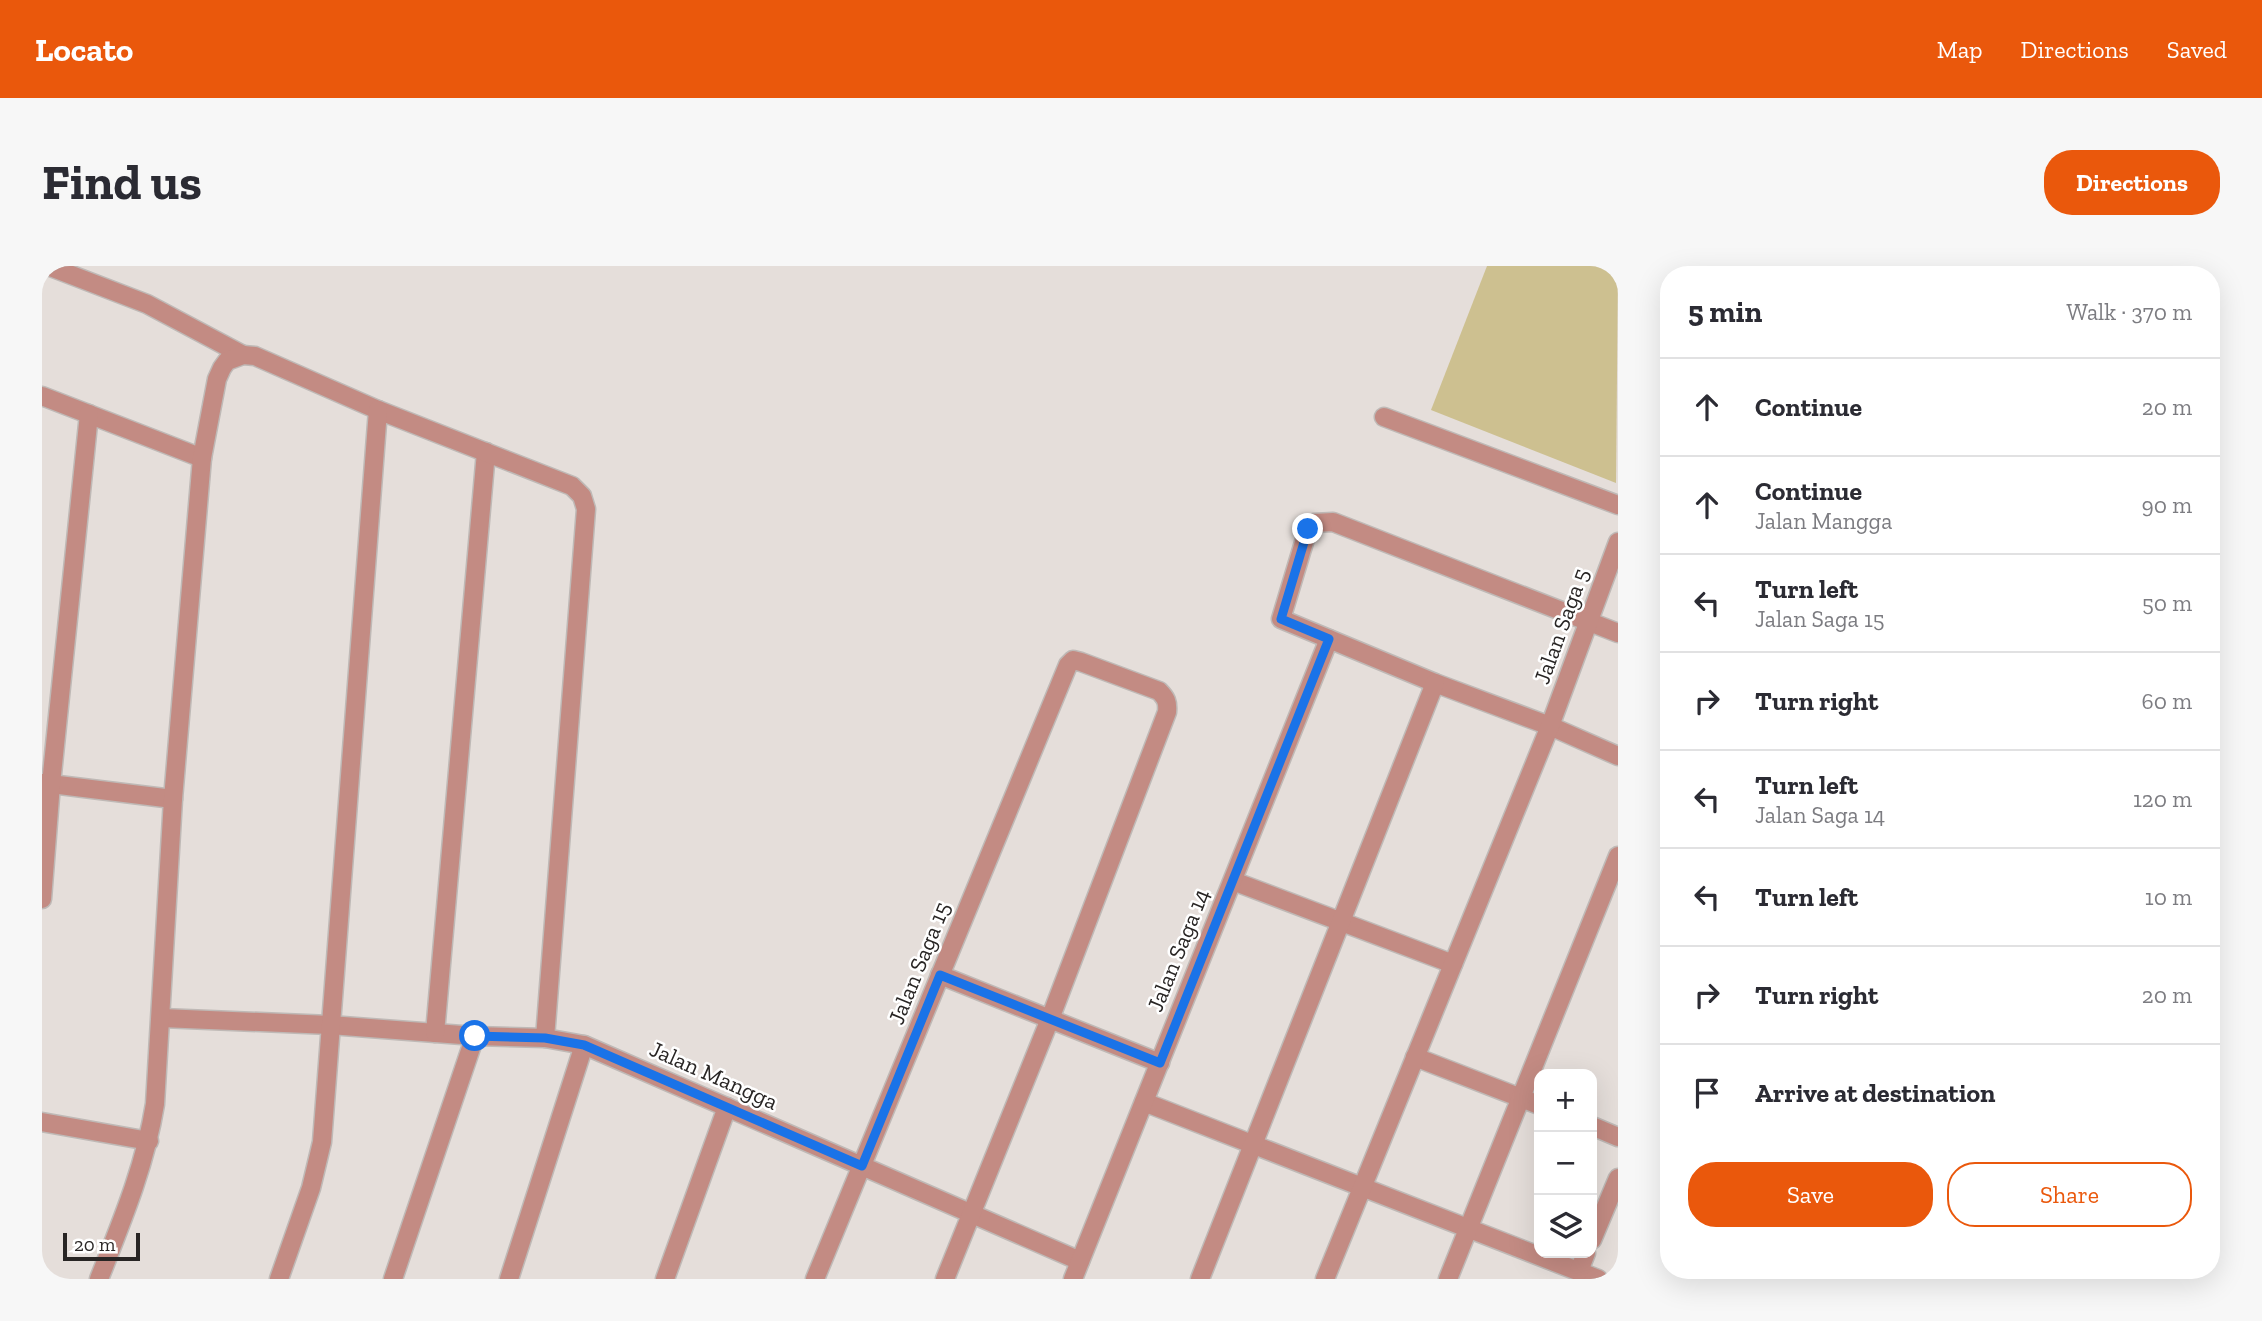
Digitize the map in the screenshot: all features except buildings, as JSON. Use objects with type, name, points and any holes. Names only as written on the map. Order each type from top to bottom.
[{"type":"street","points":[[48,266],[147,304],[243,355],[255,356],[378,410],[572,486],[582,496],[586,509],[545,1038]]},
{"type":"street","points":[[99,1279],[138,1177],[149,1141],[155,1104],[173,799],[202,458],[222,368],[227,361],[243,355]]},
{"type":"street","points":[[42,396],[202,458]]},
{"type":"street","points":[[279,1279],[311,1188],[321,1142],[378,410]]},
{"type":"street","points":[[42,899],[46,783],[89,414]]},
{"type":"street","points":[[1384,417],[1618,505]]},
{"type":"street","points":[[435,1033],[486,452]]},
{"type":"street","points":[[1618,633],[1333,522],[1314,523],[1308,529],[1281,619],[1435,683],[1550,726],[1618,756]]},
{"type":"street","name":"Jalan Saga 5","points":[[1325,1279],[1550,726],[1618,542]]},
{"type":"street","name":"Jalan Saga 14","points":[[1073,1279],[1329,639]]},
{"type":"street","name":"Jalan Saga 15","points":[[815,1279],[1068,665],[1073,660],[1158,691],[1165,696],[1168,703],[1167,712],[1050,1019]]},
{"type":"street","points":[[1200,1279],[1435,683]]},
{"type":"street","points":[[46,783],[173,799]]},
{"type":"street","points":[[1448,1279],[1618,856]]},
{"type":"street","points":[[1233,881],[1453,964]]},
{"type":"street","points":[[940,975],[1160,1063]]},
{"type":"street","name":"Jalan Mangga","points":[[162,1018],[545,1038],[584,1045],[1080,1261]]},
{"type":"street","points":[[945,1279],[1050,1019]]},
{"type":"street","points":[[393,1279],[475,1036]]},
{"type":"street","points":[[509,1279],[584,1045]]},
{"type":"street","points":[[1415,1057],[1534,1103]]},
{"type":"street","points":[[1144,1102],[1598,1279]]},
{"type":"street","points":[[665,1279],[727,1107]]},
{"type":"street","points":[[42,1122],[149,1141]]},
{"type":"street","points":[[1597,1128],[1618,1137]]},
{"type":"street","points":[[1597,1228],[1618,1178]]},
{"type":"street","points":[[1579,1271],[1585,1258]]},
{"type":"shaded area","points":[[1487,266],[1618,266],[1616,483],[1431,410]]},
{"type":"route","points":[[475,1036],[545,1038],[584,1045],[862,1166],[940,975],[1160,1063],[1329,639],[1281,619],[1308,529]]}]
